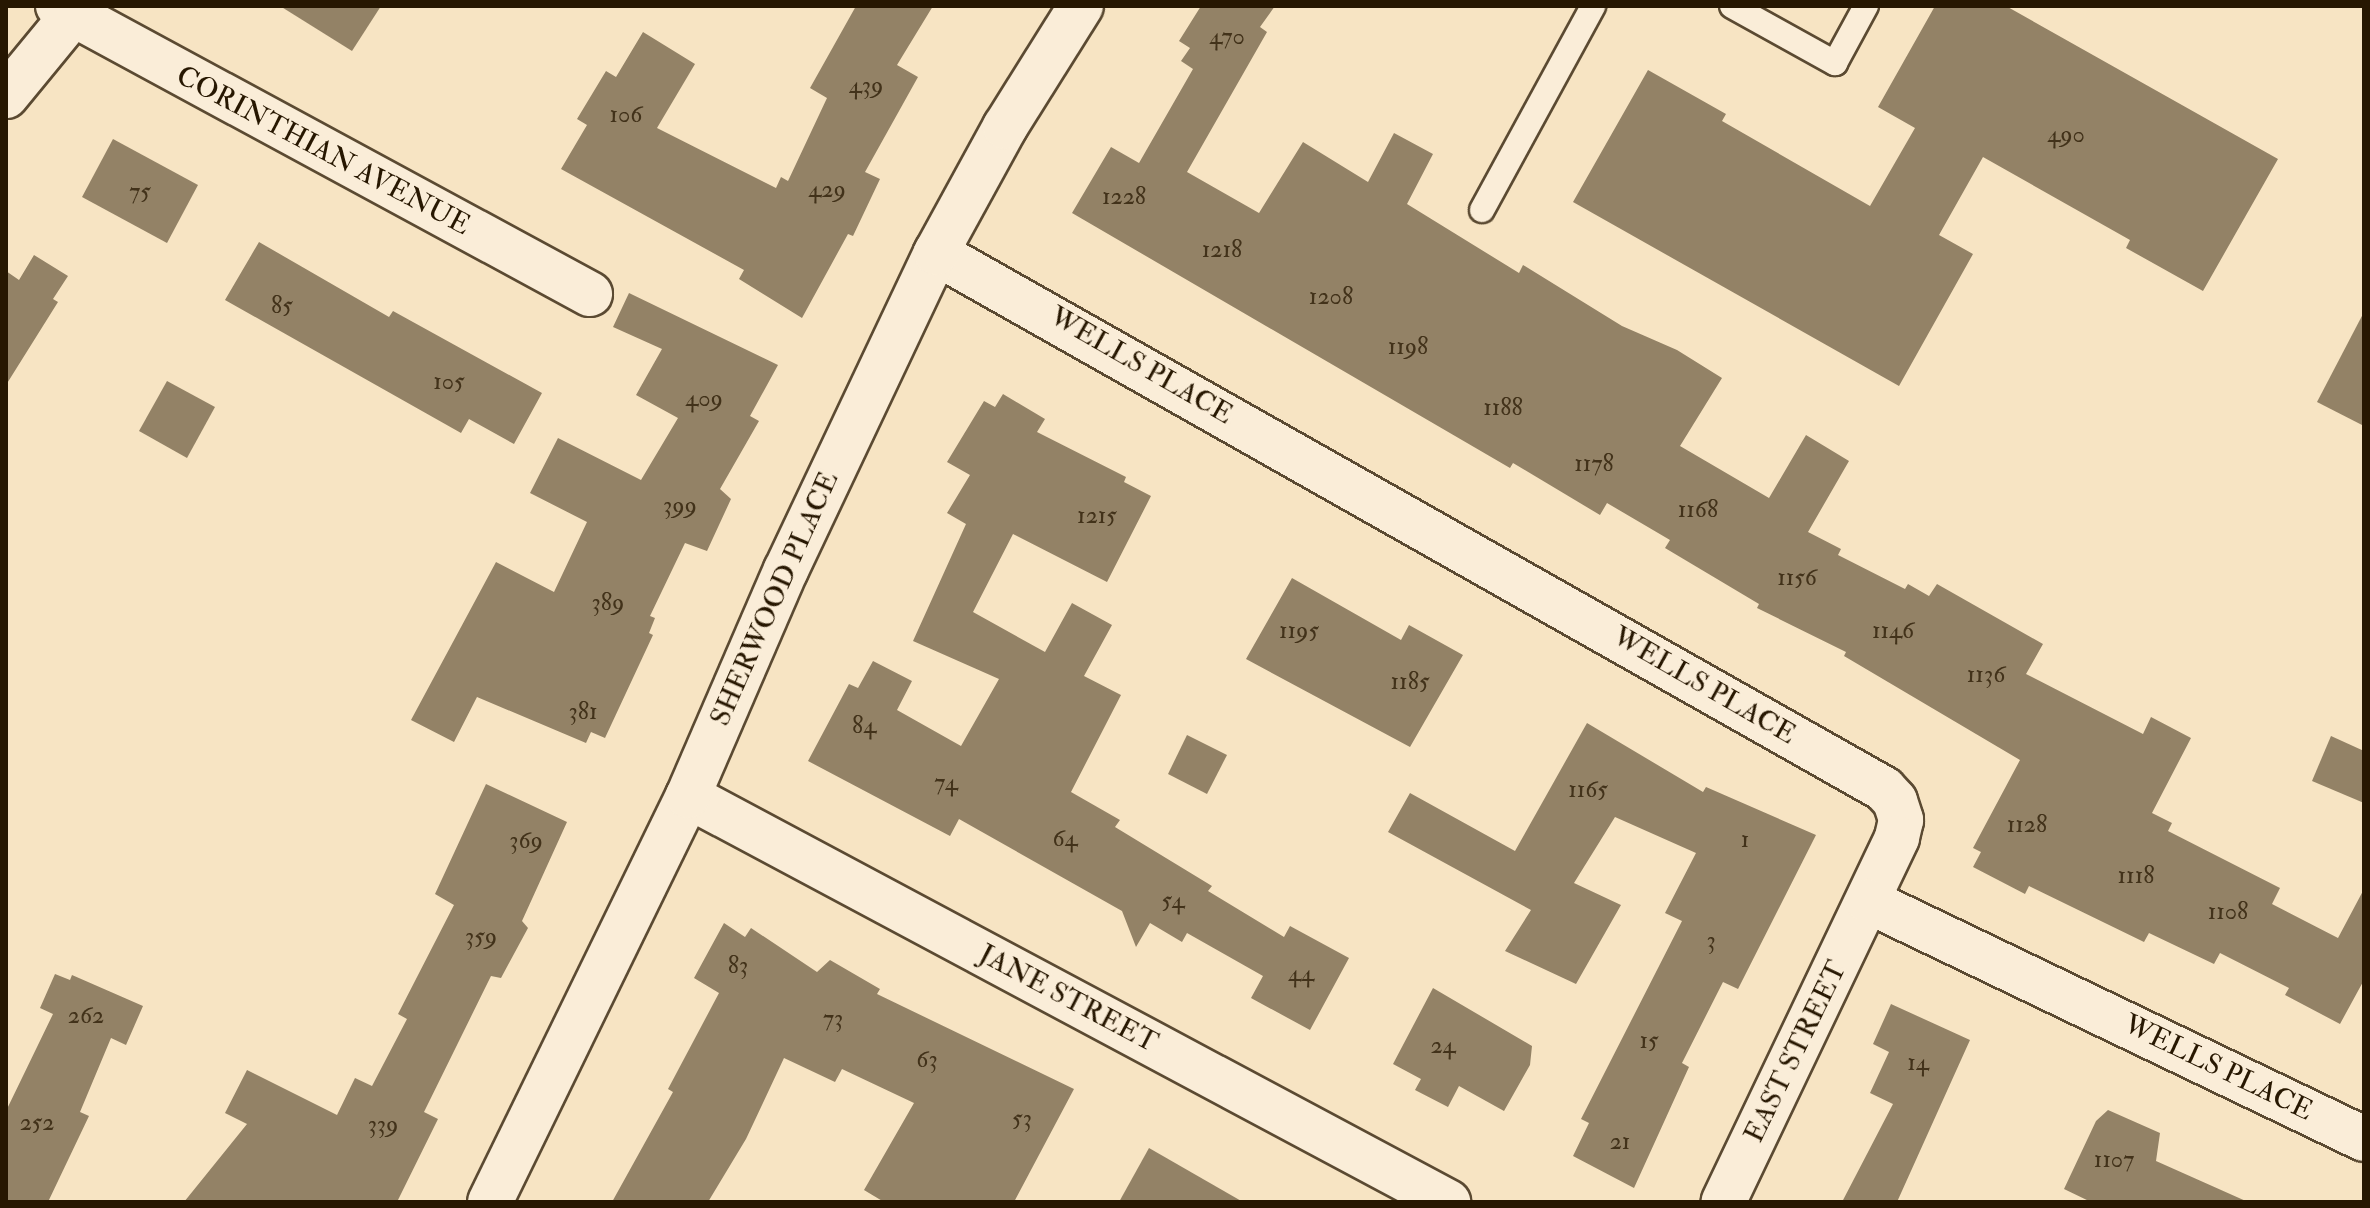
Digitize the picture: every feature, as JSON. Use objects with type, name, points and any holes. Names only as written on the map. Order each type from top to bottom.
[{"type":"street","name":"SHERWOOD PLACE","points":[[490,1202],[688,796],[786,570],[936,253],[1005,127],[1081,6]]},
{"type":"street","points":[[6,96],[70,9]]},
{"type":"street","name":"CORINTHIAN AVENUE","points":[[70,9],[590,294]]},
{"type":"street","name":"WELLS PLACE","points":[[936,253],[1884,789],[1895,801],[1901,820],[1868,901],[2364,1139]]},
{"type":"street","name":"JANE STREET","points":[[688,796],[1448,1202]]},
{"type":"street","name":"EAST STREET","points":[[1723,1202],[1868,901]]},
{"type":"lane","points":[[1482,210],[1593,6]]},
{"type":"lane","points":[[1732,6],[1835,63],[1866,6]]},
{"type":"building","points":[[280,6],[381,6],[352,51]]},
{"type":"building","points":[[856,6],[933,6],[897,65],[918,77],[865,172],[880,179],[853,236],[848,234],[802,318],[739,279],[744,270],[561,169],[587,125],[577,119],[606,71],[616,77],[643,32],[695,64],[657,128],[776,188],[781,177],[788,181],[827,98],[810,88]]},
{"type":"building","points":[[1201,6],[1275,6],[1260,27],[1267,32],[1187,172],[1259,213],[1303,142],[1368,182],[1394,133],[1433,154],[1407,204],[1519,273],[1523,265],[1622,326],[1677,350],[1722,378],[1680,446],[1769,498],[1806,435],[1849,461],[1808,532],[1841,549],[1838,555],[1905,589],[1908,584],[1929,596],[1937,584],[2043,644],[2026,674],[2143,734],[2151,717],[2191,738],[2152,813],[2172,823],[2168,831],[2280,888],[2272,904],[2338,938],[2364,889],[2364,980],[2340,1024],[2285,995],[2289,988],[2220,953],[2214,964],[2149,933],[2144,942],[2029,886],[2025,894],[1973,867],[1981,852],[1973,848],[2020,760],[1844,656],[1846,652],[1757,608],[1759,604],[1665,548],[1670,540],[1607,503],[1600,515],[1513,463],[1510,468],[1072,213],[1111,147],[1139,163],[1193,69],[1181,61],[1190,48],[1179,41]]},
{"type":"building","points":[[1935,6],[2006,6],[2278,159],[2203,291],[2126,248],[2130,240],[1983,157],[1939,235],[1973,254],[1899,386],[1573,202],[1648,70],[1726,114],[1722,121],[1870,206],[1915,128],[1878,107]]},
{"type":"building","points":[[113,139],[198,185],[167,243],[82,197]]},
{"type":"building","points":[[259,242],[389,317],[393,311],[542,393],[514,444],[469,419],[461,433],[225,300]]},
{"type":"building","points":[[34,255],[68,276],[53,299],[58,302],[6,385],[6,271],[19,280]]},
{"type":"building","points":[[629,293],[778,365],[750,416],[759,421],[720,489],[731,499],[707,551],[685,543],[650,616],[655,618],[649,633],[653,635],[605,738],[591,732],[586,743],[477,697],[454,742],[411,720],[496,562],[554,592],[587,522],[530,493],[558,438],[641,480],[678,418],[636,395],[662,349],[613,327]]},
{"type":"building","points":[[2364,312],[2364,426],[2317,402]]},
{"type":"building","points":[[167,381],[215,407],[187,458],[139,431]]},
{"type":"building","points":[[1003,394],[1045,419],[1037,432],[1126,477],[1124,482],[1151,496],[1107,582],[1013,534],[973,612],[1045,652],[1072,603],[1112,625],[1084,676],[1121,695],[1071,792],[1120,820],[1115,827],[1212,886],[1208,891],[1284,937],[1290,926],[1349,958],[1310,1030],[1251,998],[1263,976],[1187,933],[1182,942],[1150,923],[1136,947],[1122,911],[959,819],[950,836],[808,761],[849,684],[858,688],[873,661],[912,681],[897,710],[961,746],[999,679],[913,641],[966,524],[947,513],[970,475],[947,462],[984,401],[995,407]]},
{"type":"building","points":[[1292,578],[1401,640],[1409,625],[1463,655],[1410,747],[1246,659]]},
{"type":"building","points":[[1587,723],[1703,792],[1706,787],[1816,835],[1738,989],[1723,982],[1682,1063],[1689,1067],[1634,1188],[1573,1156],[1589,1123],[1581,1119],[1682,921],[1665,913],[1696,853],[1615,817],[1574,883],[1621,905],[1576,984],[1505,951],[1531,910],[1388,832],[1410,793],[1515,851]]},
{"type":"building","points":[[1187,735],[1227,755],[1207,794],[1168,774]]},
{"type":"building","points":[[2331,736],[2364,751],[2364,803],[2312,781]]},
{"type":"building","points":[[486,784],[567,822],[522,921],[528,928],[501,978],[491,976],[424,1112],[438,1119],[397,1202],[184,1202],[247,1124],[225,1113],[247,1070],[337,1115],[355,1078],[372,1086],[407,1019],[398,1014],[454,905],[435,894]]},
{"type":"building","points":[[724,923],[745,937],[751,928],[817,972],[830,960],[880,989],[877,994],[1074,1089],[1014,1202],[884,1202],[864,1190],[914,1103],[842,1069],[835,1082],[784,1058],[746,1139],[708,1202],[612,1202],[673,1092],[668,1089],[719,993],[694,978]]},
{"type":"building","points":[[55,974],[70,980],[72,975],[143,1006],[126,1045],[111,1038],[80,1112],[89,1116],[48,1202],[6,1202],[6,1111],[53,1014],[40,1008]]},
{"type":"building","points":[[1433,988],[1532,1046],[1530,1065],[1504,1111],[1459,1086],[1448,1107],[1415,1090],[1421,1079],[1393,1064]]},
{"type":"building","points":[[1891,1004],[1970,1040],[1897,1202],[1842,1202],[1893,1104],[1870,1093],[1889,1052],[1873,1044]]},
{"type":"building","points":[[2108,1110],[2160,1133],[2156,1161],[2248,1202],[2091,1202],[2064,1189],[2096,1121]]},
{"type":"building","points":[[1149,1148],[1243,1202],[1119,1202]]}]
